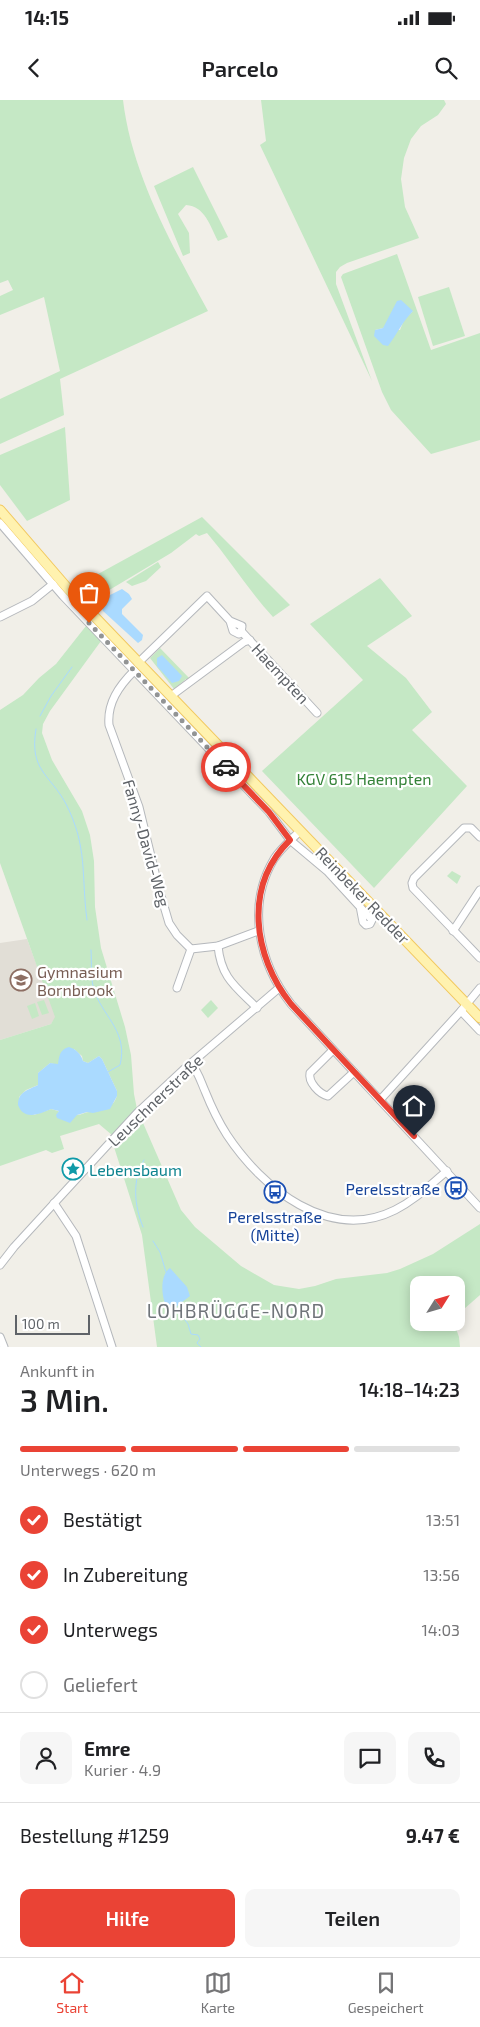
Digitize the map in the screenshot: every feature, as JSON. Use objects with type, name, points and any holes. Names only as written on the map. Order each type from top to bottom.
[{"type":"main road","name":"Reinbeker Redder","points":[[0,510],[136,667],[171,696],[300,830],[464,1008],[480,1018]]},
{"type":"street","name":"Reinbeker Redder","points":[[0,523],[53,584],[136,667],[269,812],[290,840],[326,871],[360,906]]},
{"type":"street","points":[[0,617],[32,601],[53,584]]},
{"type":"street","name":"Fanny-David-Weg","points":[[191,949],[177,935],[170,923],[159,889],[139,807],[109,726],[108,713],[118,689],[136,667],[207,596],[230,621],[236,633],[242,632],[250,640]]},
{"type":"street","name":"Haempten","points":[[171,696],[244,642],[250,640],[317,712]]},
{"type":"street","points":[[480,837],[471,828],[464,828],[412,882],[413,888],[480,958]]},
{"type":"street","points":[[300,830],[275,858],[262,886],[258,902],[258,931],[269,966],[279,988],[333,1050],[480,1208]]},
{"type":"street","points":[[453,931],[480,890]]},
{"type":"street","points":[[177,988],[191,949],[218,946],[258,931]]},
{"type":"street","points":[[218,946],[220,964],[224,972],[257,1008]]},
{"type":"street","name":"Leuschnerstraße","points":[[0,1265],[14,1247],[137,1114],[191,1064],[279,988]]},
{"type":"street","points":[[380,1100],[480,988]]},
{"type":"street","name":"Reinbeker Redder","points":[[464,1008],[480,1030]]},
{"type":"street","points":[[333,1050],[310,1073],[309,1078],[311,1082],[322,1094],[328,1096],[354,1072]]},
{"type":"street","points":[[191,1064],[214,1114],[239,1153],[270,1185],[316,1214],[353,1221],[368,1219],[394,1211],[416,1198],[447,1171]]},
{"type":"street","points":[[54,1203],[76,1236],[112,1347]]},
{"type":"street","points":[[0,1337],[4,1347]]},
{"type":"shaded area","name":"Gymnasium Bornbrook","points":[[27,939],[56,1017],[51,1024],[0,1040],[0,943]]},
{"type":"green space","points":[[0,100],[123,100],[128,128],[144,182],[155,209],[208,311],[60,379],[64,415],[0,444],[0,399],[60,371],[44,297],[0,315],[0,296],[13,290],[8,280],[0,283]]},
{"type":"green space","points":[[261,100],[444,100],[446,104],[438,115],[421,126],[411,139],[404,158],[401,179],[405,207],[419,238],[347,263],[336,272],[336,284],[372,381],[260,145],[266,141]]},
{"type":"green space","points":[[193,167],[228,237],[218,241],[202,213],[193,206],[186,205],[178,214],[189,233],[190,253],[183,256],[154,186]]},
{"type":"green space","points":[[397,254],[431,350],[480,333],[480,440],[431,454],[391,410],[382,392],[341,277],[343,274]],"holes":[[[413,311],[404,320],[400,330],[375,330],[383,328]]]},
{"type":"green space","points":[[449,287],[465,336],[433,346],[418,297]]},
{"type":"green space","points":[[65,427],[70,500],[27,521],[0,485],[0,455]]},
{"type":"green space","points":[[202,517],[290,605],[273,617],[207,533],[199,536],[196,534],[171,553],[91,601],[78,585]]},
{"type":"green space","points":[[158,562],[161,567],[146,581],[132,586],[126,582]]},
{"type":"green space","name":"KGV 615 Haempten","points":[[380,578],[412,616],[367,646],[406,678],[432,712],[412,730],[467,786],[374,888],[262,771],[363,680],[310,624]]},
{"type":"green space","points":[[86,626],[101,641],[50,711],[43,724],[42,733],[52,760],[82,811],[90,835],[94,861],[95,907],[101,948],[125,1027],[131,1055],[137,1109],[112,1135],[99,1124],[60,1136],[64,1149],[52,1153],[46,1150],[0,1166],[0,1040],[51,1024],[55,1017],[0,863],[0,710],[23,695],[56,664]],"holes":[[[74,1049],[82,1056],[83,1061],[88,1063],[99,1056],[102,1059],[117,1091],[117,1096],[112,1105],[103,1110],[79,1115],[70,1115],[51,1109],[34,1115],[19,1097],[26,1090],[38,1085],[38,1073],[50,1063],[58,1065]]]},
{"type":"green space","points":[[160,648],[190,679],[186,679],[174,689],[150,658]]},
{"type":"green space","points":[[452,871],[461,876],[457,884],[447,876]]},
{"type":"green space","points":[[44,1000],[49,1013],[42,1015],[37,1002]]},
{"type":"green space","points":[[211,1000],[218,1008],[208,1018],[201,1010]]},
{"type":"green space","points":[[35,1003],[39,1016],[32,1019],[27,1006]]},
{"type":"green space","points":[[140,1116],[181,1210],[195,1227],[241,1266],[274,1285],[299,1289],[336,1279],[387,1273],[433,1254],[480,1224],[480,1295],[465,1308],[465,1276],[410,1276],[410,1331],[457,1331],[460,1347],[157,1347],[142,1235],[114,1147]]},
{"type":"water","points":[[401,300],[413,311],[388,346],[383,345],[374,336],[375,330],[383,328],[397,301]]},
{"type":"water","points":[[122,589],[132,599],[122,609],[122,614],[143,635],[142,640],[138,643],[103,611],[101,606],[102,599]]},
{"type":"water","points":[[162,655],[182,676],[179,681],[172,683],[157,666],[157,658]]},
{"type":"water","points":[[69,1047],[76,1050],[83,1061],[88,1063],[99,1056],[102,1059],[117,1091],[117,1096],[110,1109],[77,1115],[70,1123],[57,1118],[56,1115],[59,1111],[51,1109],[33,1115],[24,1113],[18,1105],[22,1094],[38,1085],[38,1073],[50,1063],[58,1064],[62,1051]]},
{"type":"water","points":[[170,1268],[187,1287],[190,1296],[177,1306],[176,1310],[169,1311],[164,1301],[162,1288],[166,1271]]},
{"type":"waterway","points":[[40,716],[51,696],[72,667]]},
{"type":"waterway","points":[[36,729],[35,754],[38,763],[66,804],[78,834],[81,848],[87,920]]},
{"type":"waterway","points":[[91,950],[93,988],[99,1002],[114,1026],[121,1044],[120,1065],[108,1072]]},
{"type":"waterway","points":[[143,1227],[136,1201],[136,1184],[144,1160]]},
{"type":"waterway","points":[[153,1241],[160,1252],[166,1272]]},
{"type":"waterway","points":[[185,1320],[191,1334],[198,1335],[200,1339],[197,1343],[201,1347]]},
{"type":"way so far","points":[[89,623],[226,767]]},
{"type":"place","name":"Gymnasium Bornbrook","points":[[21,980]]},
{"type":"place","name":"Lebensbaum","points":[[73,1169]]},
{"type":"place","name":"Perelsstraße","points":[[456,1188]]},
{"type":"place","name":"Perelsstraße (Mitte)","points":[[275,1192]]},
{"type":"district","name":"LOHBRÜGGE-NORD","points":[[236,1310]]},
{"type":"route","points":[[226,767],[269,812],[290,840],[271,865],[262,886],[257,915],[258,931],[269,966],[279,988],[291,1004],[414,1136]]}]
